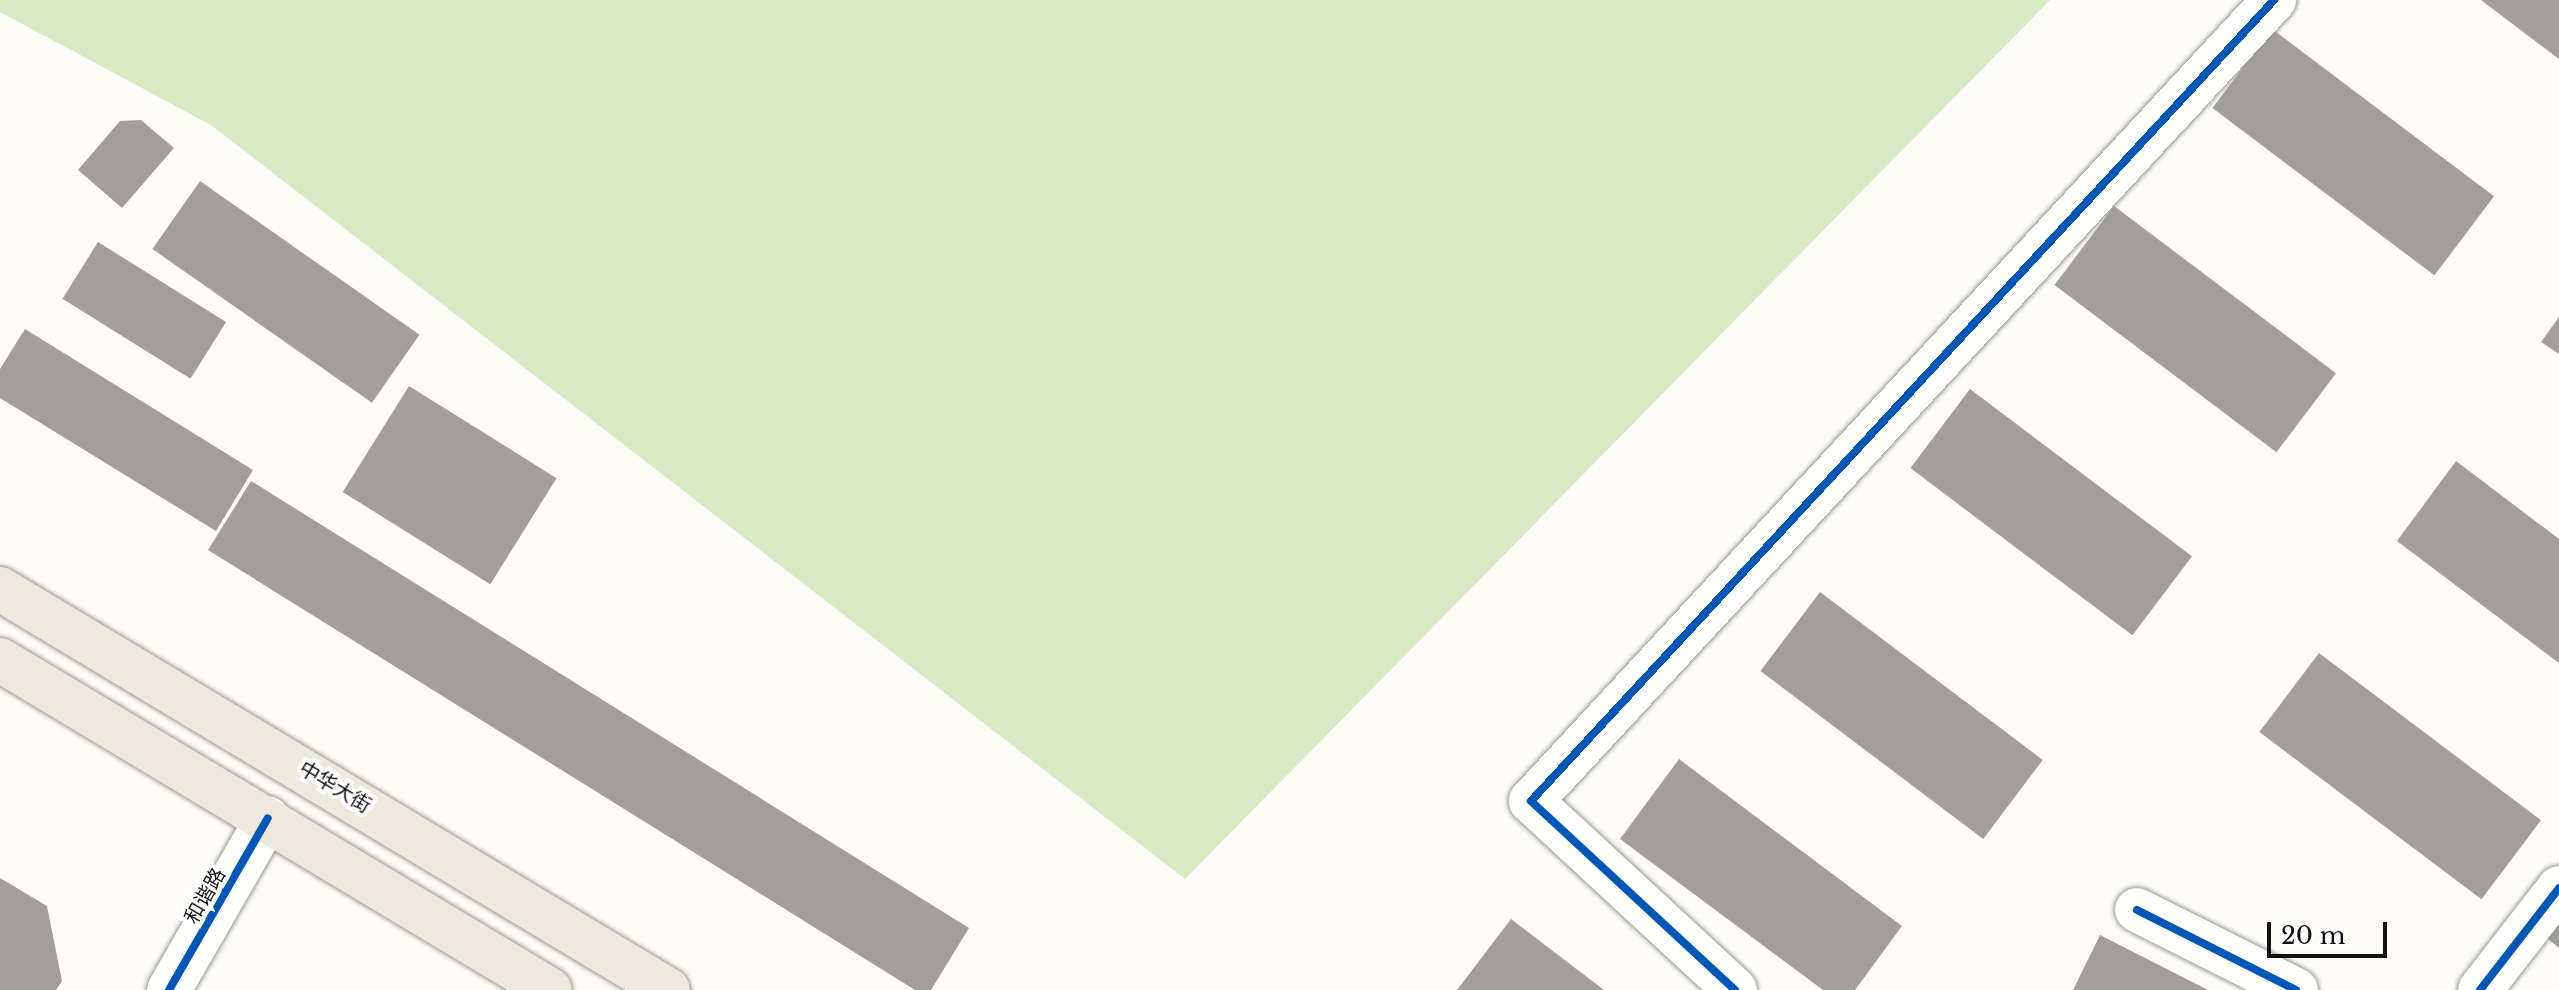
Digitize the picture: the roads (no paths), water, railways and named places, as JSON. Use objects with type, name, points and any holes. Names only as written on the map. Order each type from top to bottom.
[{"type":"main road","name":"中华大街","points":[[0,589],[668,990]]},
{"type":"main road","points":[[0,660],[268,818],[550,990]]},
{"type":"street","points":[[1735,990],[1531,801],[2274,0]]},
{"type":"street","name":"和谐路","points":[[169,990],[268,818]]},
{"type":"street","points":[[2480,990],[2559,888]]},
{"type":"street","points":[[2137,910],[2296,990]]}]
